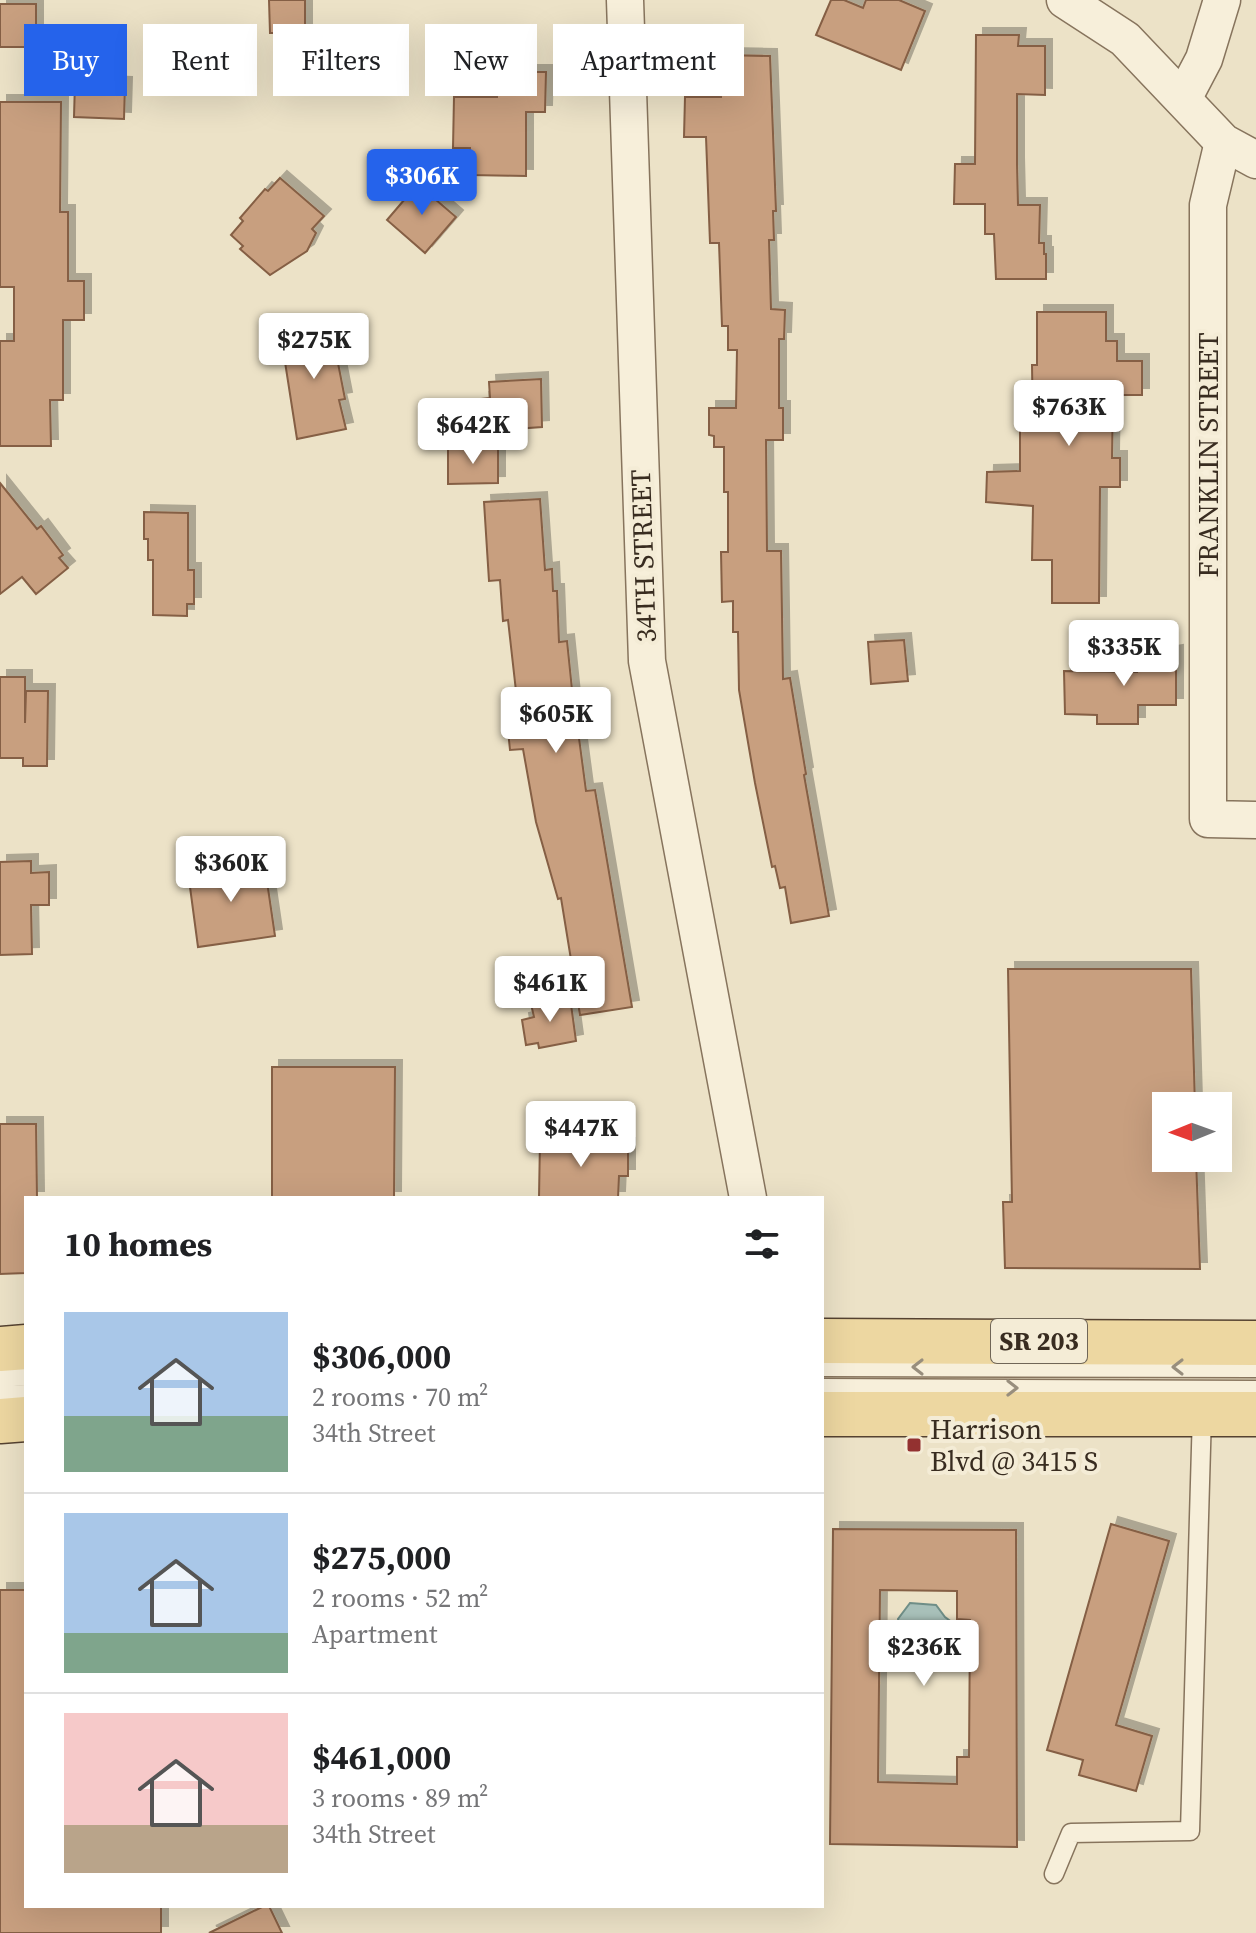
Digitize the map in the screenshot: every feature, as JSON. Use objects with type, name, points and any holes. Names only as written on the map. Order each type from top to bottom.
[{"type":"main road","name":"SR 203","points":[[824,1341],[1256,1343]]},
{"type":"main road","points":[[0,1349],[24,1347]]},
{"type":"main road","points":[[824,1414],[1256,1414]]},
{"type":"main road","points":[[0,1421],[24,1419]]},
{"type":"street","name":"34TH STREET","points":[[625,0],[647,661],[748,1196]]},
{"type":"street","points":[[1065,0],[1125,39],[1223,142],[1256,160]]},
{"type":"street","points":[[1183,99],[1204,59],[1222,0]]},
{"type":"street","name":"FRANKLIN STREET","points":[[1223,142],[1208,205],[1208,819],[1256,820]]},
{"type":"lane","points":[[824,1367],[1256,1368]]},
{"type":"lane","points":[[0,1378],[24,1376]]},
{"type":"lane","points":[[824,1388],[1256,1390]]},
{"type":"lane","points":[[0,1395],[24,1394]]},
{"type":"lane","points":[[1054,1874],[1071,1833],[1190,1831],[1202,1413]]},
{"type":"water","points":[[910,1603],[936,1605],[957,1626],[952,1646],[934,1667],[918,1660],[905,1644],[898,1619]]},
{"type":"building","points":[[269,0],[305,0],[305,24],[273,24],[273,33],[270,33]]},
{"type":"building","points":[[831,0],[844,0],[863,8],[866,0],[899,0],[925,11],[901,70],[816,35]]},
{"type":"building","points":[[0,4],[36,4],[36,24],[24,24],[24,47],[0,47]]},
{"type":"building","points":[[976,35],[1019,35],[1018,46],[1045,46],[1045,95],[1017,94],[1017,164],[1018,205],[1040,205],[1039,243],[1044,243],[1046,279],[996,279],[994,234],[985,234],[985,204],[954,204],[955,164],[975,164]]},
{"type":"building","points":[[744,55],[770,56],[776,211],[773,211],[774,240],[769,240],[771,309],[785,310],[784,339],[779,339],[779,408],[783,408],[783,440],[766,440],[767,551],[781,551],[783,679],[790,678],[829,916],[791,923],[785,887],[780,888],[775,866],[772,867],[755,783],[739,690],[738,632],[733,632],[733,601],[722,602],[721,552],[728,552],[728,492],[724,492],[724,447],[714,447],[714,436],[709,435],[709,408],[736,408],[737,350],[728,350],[728,326],[722,326],[719,243],[710,243],[706,137],[684,137],[685,97],[744,96]]},
{"type":"building","points":[[537,72],[546,72],[545,112],[526,112],[526,176],[470,175],[470,148],[453,148],[454,97],[537,96]]},
{"type":"building","points":[[75,96],[125,96],[124,119],[74,117]]},
{"type":"building","points":[[0,102],[61,102],[60,212],[68,212],[68,281],[84,281],[84,320],[63,320],[63,400],[50,400],[51,446],[0,446],[0,341],[14,341],[14,287],[0,287]]},
{"type":"building","points":[[428,172],[428,193],[456,217],[425,253],[387,220]]},
{"type":"building","points":[[280,178],[324,216],[312,229],[316,233],[307,251],[270,275],[240,249],[243,246],[231,235],[243,221],[240,218],[265,189],[268,191]]},
{"type":"building","points":[[1037,312],[1106,312],[1106,341],[1117,341],[1117,361],[1142,361],[1142,395],[1113,395],[1112,458],[1120,458],[1120,487],[1100,487],[1099,603],[1052,603],[1052,560],[1032,560],[1033,506],[986,502],[987,472],[1020,471],[1020,430],[1033,430],[1032,365],[1037,365]]},
{"type":"building","points":[[330,322],[345,399],[339,400],[346,429],[297,439],[285,362],[290,361],[284,332]]},
{"type":"building","points":[[541,379],[542,427],[484,431],[482,399],[490,398],[489,382]]},
{"type":"building","points":[[498,447],[498,483],[448,484],[448,448]]},
{"type":"building","points":[[0,483],[37,529],[41,526],[63,555],[59,558],[68,568],[36,594],[22,577],[0,594]]},
{"type":"building","points":[[540,499],[545,570],[552,569],[553,591],[557,591],[559,642],[567,641],[586,791],[595,790],[632,1007],[580,1015],[561,898],[558,899],[536,822],[523,749],[510,750],[507,720],[519,718],[508,620],[503,621],[500,580],[489,581],[484,502]]},
{"type":"building","points":[[144,512],[188,513],[188,570],[194,570],[194,604],[187,604],[187,616],[153,615],[153,560],[148,560],[148,539],[144,539]]},
{"type":"building","points":[[904,640],[908,681],[871,684],[868,642]]},
{"type":"building","points":[[1169,642],[1170,653],[1176,652],[1176,705],[1138,705],[1138,724],[1097,724],[1097,715],[1065,714],[1064,671],[1137,672],[1137,653],[1144,653],[1144,643]]},
{"type":"building","points":[[0,677],[25,677],[25,723],[26,691],[48,691],[47,766],[23,766],[23,758],[0,758]]},
{"type":"building","points":[[31,861],[31,873],[49,872],[49,905],[31,905],[32,954],[0,955],[0,862]]},
{"type":"building","points":[[264,861],[275,936],[198,947],[188,872]]},
{"type":"building","points":[[1008,969],[1191,969],[1195,1092],[1152,1092],[1152,1172],[1197,1172],[1200,1269],[1005,1268],[1003,1202],[1012,1202]]},
{"type":"building","points":[[570,997],[576,1041],[539,1048],[538,1043],[526,1045],[522,1020],[534,1017],[531,1004]]},
{"type":"building","points":[[272,1067],[395,1067],[394,1196],[272,1196]]},
{"type":"building","points":[[0,1124],[36,1124],[37,1196],[24,1196],[24,1273],[0,1274]]},
{"type":"building","points":[[540,1140],[617,1141],[617,1146],[628,1145],[628,1176],[619,1176],[618,1196],[539,1196]]},
{"type":"building","points":[[1111,1524],[1169,1541],[1116,1725],[1152,1736],[1136,1791],[1079,1775],[1083,1760],[1047,1750]]},
{"type":"building","points":[[833,1529],[1016,1530],[1017,1847],[830,1844]],"holes":[[[880,1590],[957,1591],[957,1619],[970,1620],[969,1757],[957,1757],[957,1784],[878,1782]]]},
{"type":"building","points":[[0,1590],[24,1590],[24,1908],[161,1908],[161,1933],[0,1933]]},
{"type":"building","points":[[260,1908],[270,1908],[282,1933],[209,1933]]},
{"type":"place","name":"Harrison Blvd @ 3415 S","points":[[914,1445]]}]
